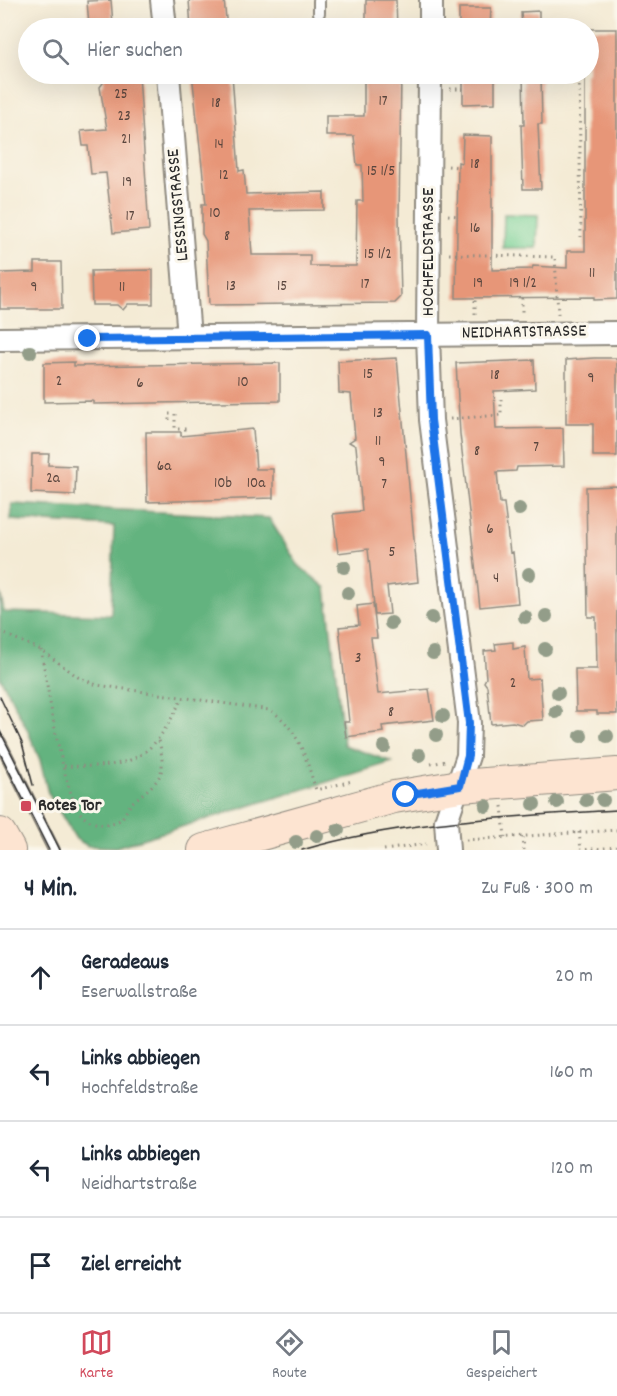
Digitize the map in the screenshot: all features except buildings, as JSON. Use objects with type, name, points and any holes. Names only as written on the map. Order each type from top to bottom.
[{"type":"main road","points":[[204,850],[394,797],[460,786],[617,774]]},
{"type":"main road","points":[[0,834],[9,850]]},
{"type":"street","points":[[162,0],[164,18]]},
{"type":"street","points":[[430,18],[431,0]]},
{"type":"street","name":"LESSINGSTRASSE","points":[[169,84],[189,337]]},
{"type":"street","name":"HOCHFELDSTRASSE","points":[[430,84],[428,335],[431,420],[469,723],[468,756],[460,786],[446,821],[447,846]]},
{"type":"street","name":"NEIDHARTSTRASSE","points":[[0,339],[617,333]]},
{"type":"lane","points":[[319,0],[319,13]]},
{"type":"lane","points":[[0,742],[54,850]]},
{"type":"path","points":[[579,84],[581,237]]},
{"type":"path","points":[[447,89],[463,89]]},
{"type":"path","points":[[447,166],[458,167]]},
{"type":"path","points":[[446,215],[458,216]]},
{"type":"path","points":[[446,254],[555,257],[558,314]]},
{"type":"path","points":[[475,298],[475,314]]},
{"type":"path","points":[[522,298],[522,314]]},
{"type":"path","points":[[431,420],[501,415],[501,399]]},
{"type":"path","points":[[169,420],[169,414],[175,414],[175,429],[190,429]]},
{"type":"path","points":[[0,632],[41,650],[78,677],[97,685],[259,707],[281,717],[291,727],[302,748],[316,790]]},
{"type":"path","points":[[41,650],[69,790],[81,815],[92,822],[113,824],[124,816],[133,801],[153,788],[160,775],[159,740]]},
{"type":"path","points":[[64,766],[122,764],[135,759],[159,740],[182,698]]},
{"type":"path","points":[[384,850],[447,846],[523,836],[617,830]]},
{"type":"path","points":[[579,832],[580,850],[617,848]]},
{"type":"path","points":[[523,836],[524,850]]},
{"type":"green space","points":[[504,214],[538,215],[537,248],[503,248]]},
{"type":"green space","points":[[12,504],[269,518],[298,565],[326,588],[344,745],[392,762],[116,847],[88,846],[76,839],[48,793],[40,760],[0,677],[0,593],[4,612],[111,615],[114,526],[11,520]]},
{"type":"tram line","points":[[0,697],[22,743],[33,785]]},
{"type":"tram line","points":[[0,731],[60,850]]},
{"type":"tram line","points":[[0,753],[49,850]]},
{"type":"tram line","points":[[302,850],[380,832],[458,821],[617,810]]},
{"type":"place","name":"Rotes Tor","points":[[26,806]]},
{"type":"route","points":[[88,339],[428,335],[431,420],[469,723],[468,756],[460,786],[406,795]]}]
